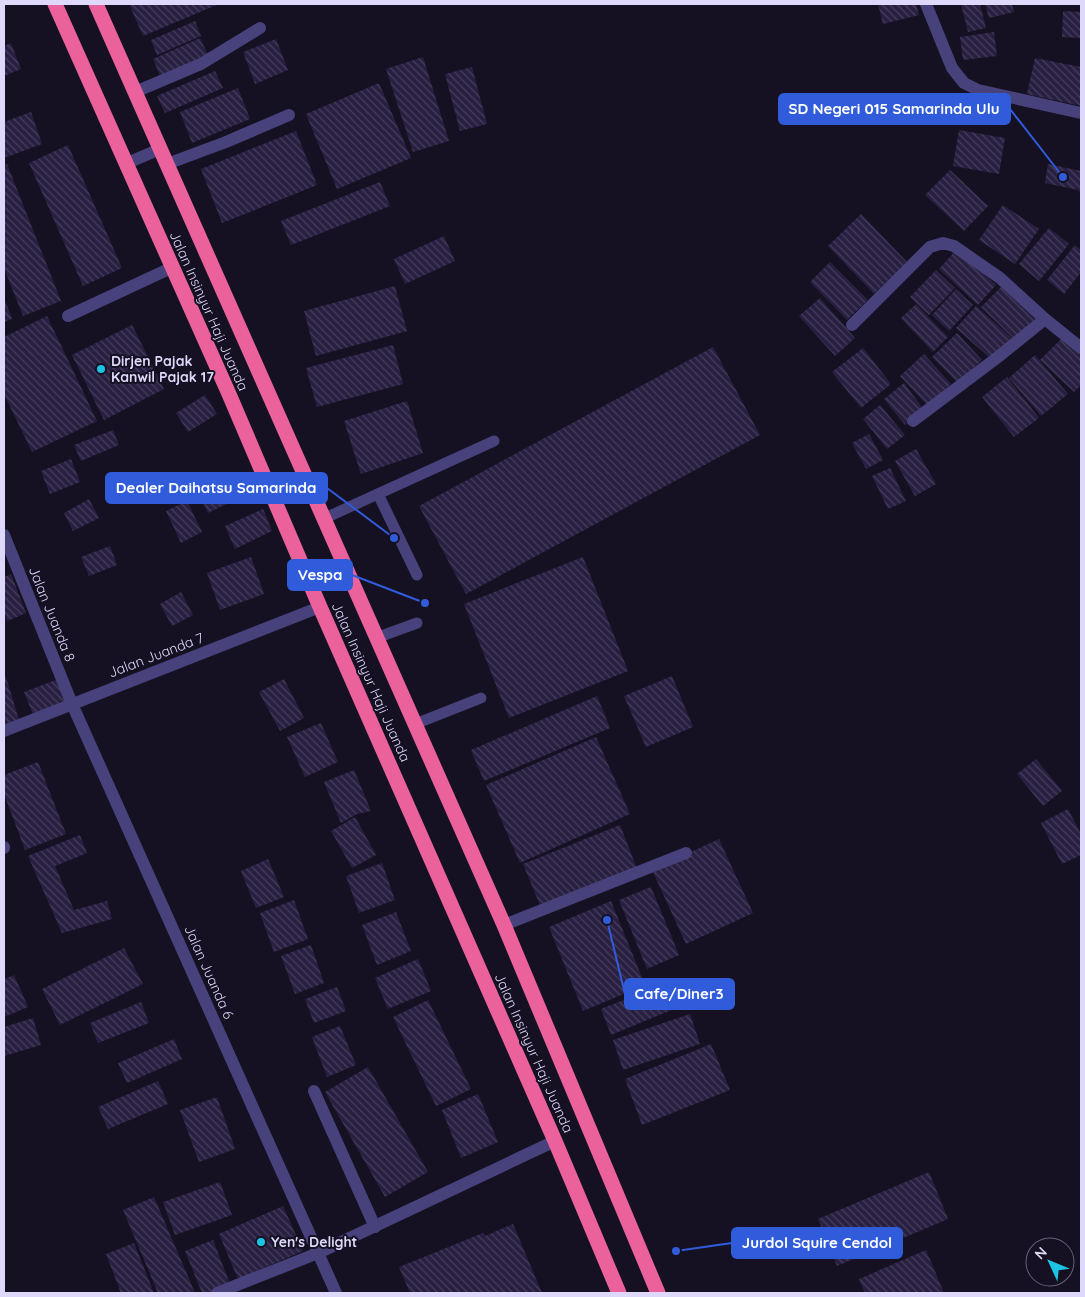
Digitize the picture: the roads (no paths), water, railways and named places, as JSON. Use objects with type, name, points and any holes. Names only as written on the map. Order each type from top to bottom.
[{"type":"highway","name":"Jalan Insinyur Haji Juanda","points":[[55,4],[555,1141],[619,1293]]},
{"type":"highway","name":"Jalan Insinyur Haji Juanda","points":[[96,4],[504,925],[658,1293]]},
{"type":"street","points":[[926,4],[952,68],[964,83],[978,90],[1081,114]]},
{"type":"street","points":[[135,92],[201,64],[260,28]]},
{"type":"street","points":[[167,164],[226,142],[289,115]]},
{"type":"street","points":[[125,164],[160,149]]},
{"type":"street","points":[[852,325],[930,247],[943,243],[954,246],[1000,278],[1044,319],[1081,348]]},
{"type":"street","points":[[68,316],[171,268]]},
{"type":"street","points":[[913,421],[998,358],[1044,319]]},
{"type":"street","name":"Jalan Juanda 8","points":[[4,535],[72,704]]},
{"type":"street","name":"Jalan Juanda 7","points":[[4,731],[320,607]]},
{"type":"street","name":"Jalan Juanda 6","points":[[72,704],[336,1293]]},
{"type":"street","points":[[504,925],[686,853]]},
{"type":"street","points":[[314,1091],[374,1227]]},
{"type":"street","points":[[217,1293],[318,1253],[555,1141]]},
{"type":"lane","points":[[323,519],[494,441]]},
{"type":"lane","points":[[378,494],[417,575]]},
{"type":"lane","points":[[376,638],[417,623]]},
{"type":"lane","points":[[415,724],[481,698]]},
{"type":"place","name":"SD Negeri 015 Samarinda Ulu","points":[[1063,177]]},
{"type":"place","name":"Dirjen Pajak Kanwil Pajak 17","points":[[101,369]]},
{"type":"place","name":"Dealer Daihatsu Samarinda","points":[[394,538]]},
{"type":"place","name":"Vespa","points":[[425,603]]},
{"type":"place","name":"Cafe/Diner3","points":[[607,920]]},
{"type":"place","name":"Yen's Delight","points":[[261,1242]]},
{"type":"place","name":"Jurdol Squire Cendol","points":[[676,1251]]}]
